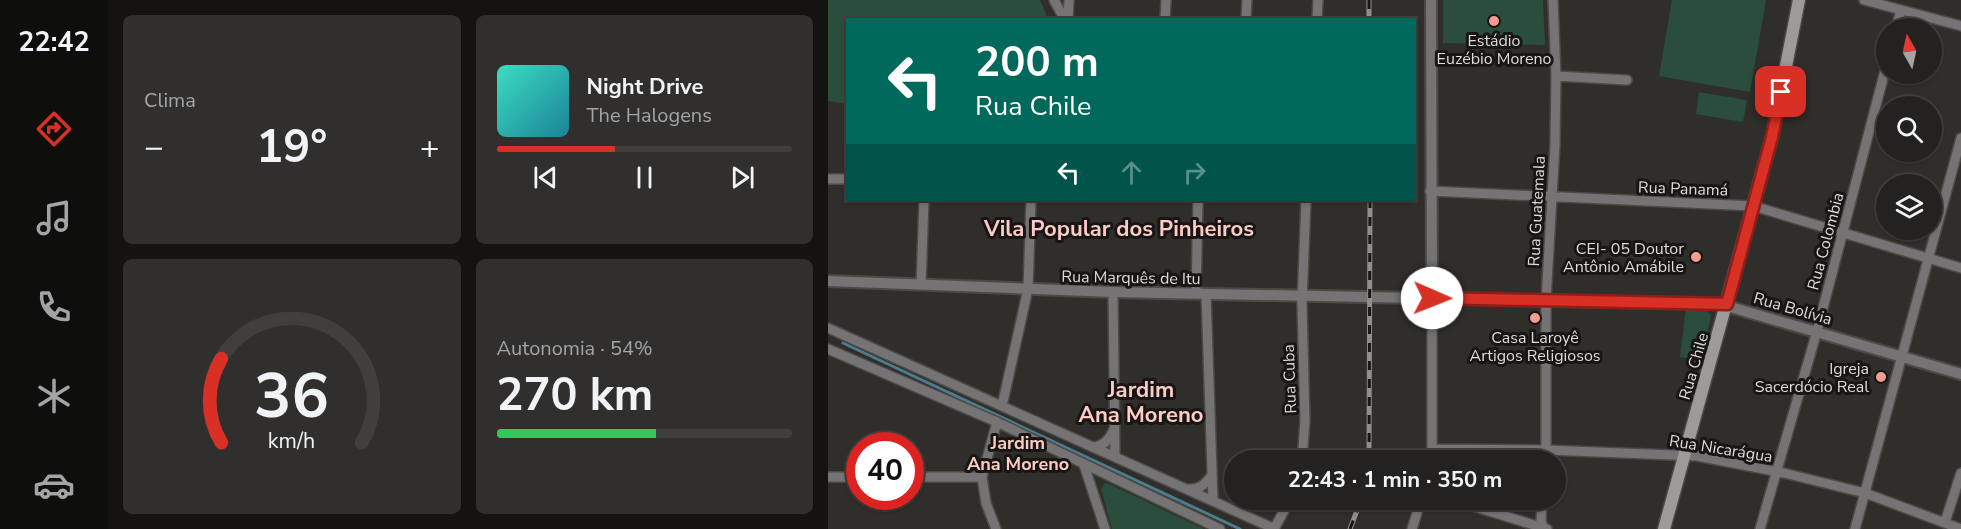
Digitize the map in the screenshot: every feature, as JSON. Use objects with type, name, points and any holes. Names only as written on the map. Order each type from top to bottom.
[{"type":"main road","name":"Rua Chile","points":[[1664,529],[1772,137],[1799,0]]},
{"type":"street","points":[[1054,0],[1065,18]]},
{"type":"street","points":[[1066,18],[1069,0]]},
{"type":"street","points":[[1165,18],[1166,0]]},
{"type":"street","points":[[1246,18],[1247,0]]},
{"type":"street","points":[[1317,18],[1318,0]]},
{"type":"street","points":[[1431,0],[1432,449]]},
{"type":"street","name":"Rua Guatemala","points":[[1547,450],[1546,300],[1555,145],[1556,76],[1553,0]]},
{"type":"street","points":[[1864,0],[1961,26]]},
{"type":"street","points":[[1899,18],[1901,10]]},
{"type":"street","points":[[1556,76],[1627,80]]},
{"type":"street","name":"Rua Colombia","points":[[1760,529],[1817,331],[1881,84]]},
{"type":"street","points":[[1855,529],[1961,138]]},
{"type":"street","points":[[828,179],[846,179]]},
{"type":"street","name":"Rua Panamá","points":[[1430,191],[1753,206],[1961,268]]},
{"type":"street","points":[[921,285],[924,201]]},
{"type":"street","points":[[1002,406],[1028,289],[1031,201]]},
{"type":"street","points":[[1198,201],[1213,501]]},
{"type":"street","name":"Rua Cuba","points":[[1303,450],[1305,421],[1302,296],[1306,201]]},
{"type":"street","name":"Rua Marquês de Itu","points":[[828,281],[1113,292],[1432,298]]},
{"type":"street","points":[[1113,292],[1115,457]]},
{"type":"street","name":"Rua Bolívia","points":[[1432,298],[1727,304],[1961,374]]},
{"type":"street","points":[[828,328],[1274,529],[1284,510]]},
{"type":"street","points":[[828,349],[997,422],[1220,529]]},
{"type":"street","points":[[983,398],[1000,394],[1006,387]]},
{"type":"street","points":[[996,529],[986,503],[982,477],[997,422]]},
{"type":"street","points":[[1092,447],[1100,447],[1106,443],[1115,427]]},
{"type":"street","name":"Rua Nicarágua","points":[[1432,449],[1547,450]]},
{"type":"street","name":"Rua Nicarágua","points":[[1566,451],[1685,454],[1776,472],[1865,493],[1960,529]]},
{"type":"street","points":[[1084,465],[1105,529]]},
{"type":"street","points":[[1945,522],[1961,473]]},
{"type":"street","points":[[1184,488],[1202,487],[1212,475]]},
{"type":"street","points":[[828,477],[846,477]]},
{"type":"street","points":[[924,477],[982,477]]},
{"type":"street","points":[[1412,529],[1418,510]]},
{"type":"street","points":[[1486,510],[1545,528]]},
{"type":"street","points":[[1542,510],[1541,521],[1545,528]]},
{"type":"green space","points":[[828,0],[1040,0],[1048,18],[846,18],[846,104],[828,101]]},
{"type":"green space","name":"Estádio Euzébio Moreno","points":[[1443,0],[1543,0],[1545,45],[1443,43]]},
{"type":"green space","points":[[1672,0],[1766,0],[1750,92],[1659,76]]},
{"type":"green space","points":[[1699,92],[1747,100],[1743,122],[1696,114]]},
{"type":"green space","points":[[1686,308],[1706,310],[1711,315],[1702,360],[1680,357]]},
{"type":"green space","points":[[1105,483],[1204,529],[1112,529],[1101,489]]},
{"type":"waterway","points":[[843,343],[1240,529]]},
{"type":"railway","points":[[1369,0],[1369,18]]},
{"type":"railway","points":[[1369,450],[1370,201]]},
{"type":"railway","points":[[1350,529],[1357,510]]},
{"type":"place","name":"Estádio Euzébio Moreno","points":[[1494,21]]},
{"type":"place","name":"CEI- 05 Doutor Antônio Amábile","points":[[1696,257]]},
{"type":"place","name":"Casa Laroyê Artigos Religiosos","points":[[1535,318]]},
{"type":"place","name":"Igreja Sacerdócio Real","points":[[1881,377]]},
{"type":"district","name":"Vila Popular dos Pinheiros","points":[[1119,228]]},
{"type":"district","name":"Jardim Ana Moreno","points":[[1141,402]]},
{"type":"district","name":"Jardim Ana Moreno","points":[[1018,453]]},
{"type":"route","points":[[1432,298],[1727,304],[1772,137],[1781,92]]}]
